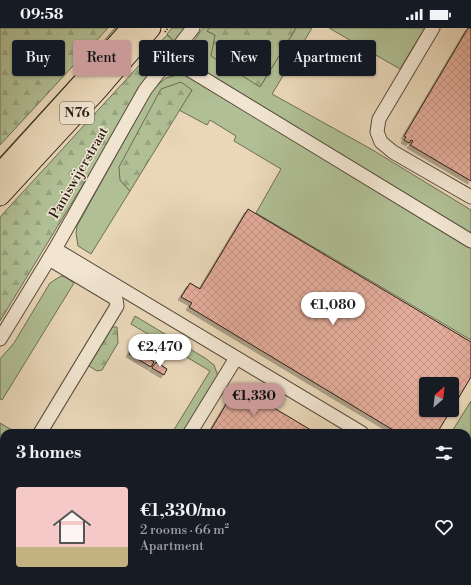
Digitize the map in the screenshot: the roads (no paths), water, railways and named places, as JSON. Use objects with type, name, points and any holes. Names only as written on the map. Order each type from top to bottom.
[{"type":"highway","name":"N76","points":[[0,173],[131,28]]},
{"type":"highway","name":"N76","points":[[0,196],[97,91],[151,28]]},
{"type":"street","name":"Paniswijerstraat","points":[[184,40],[194,28]]},
{"type":"street","points":[[433,28],[379,119],[377,132],[381,142],[393,152],[471,197]]},
{"type":"street","name":"Paniswijerstraat","points":[[0,339],[52,254],[145,90],[156,76]]},
{"type":"street","points":[[200,76],[471,241]]},
{"type":"street","points":[[52,254],[236,358],[355,429]]},
{"type":"street","points":[[42,429],[117,306],[116,299],[52,254]]},
{"type":"street","points":[[192,429],[236,358]]}]
